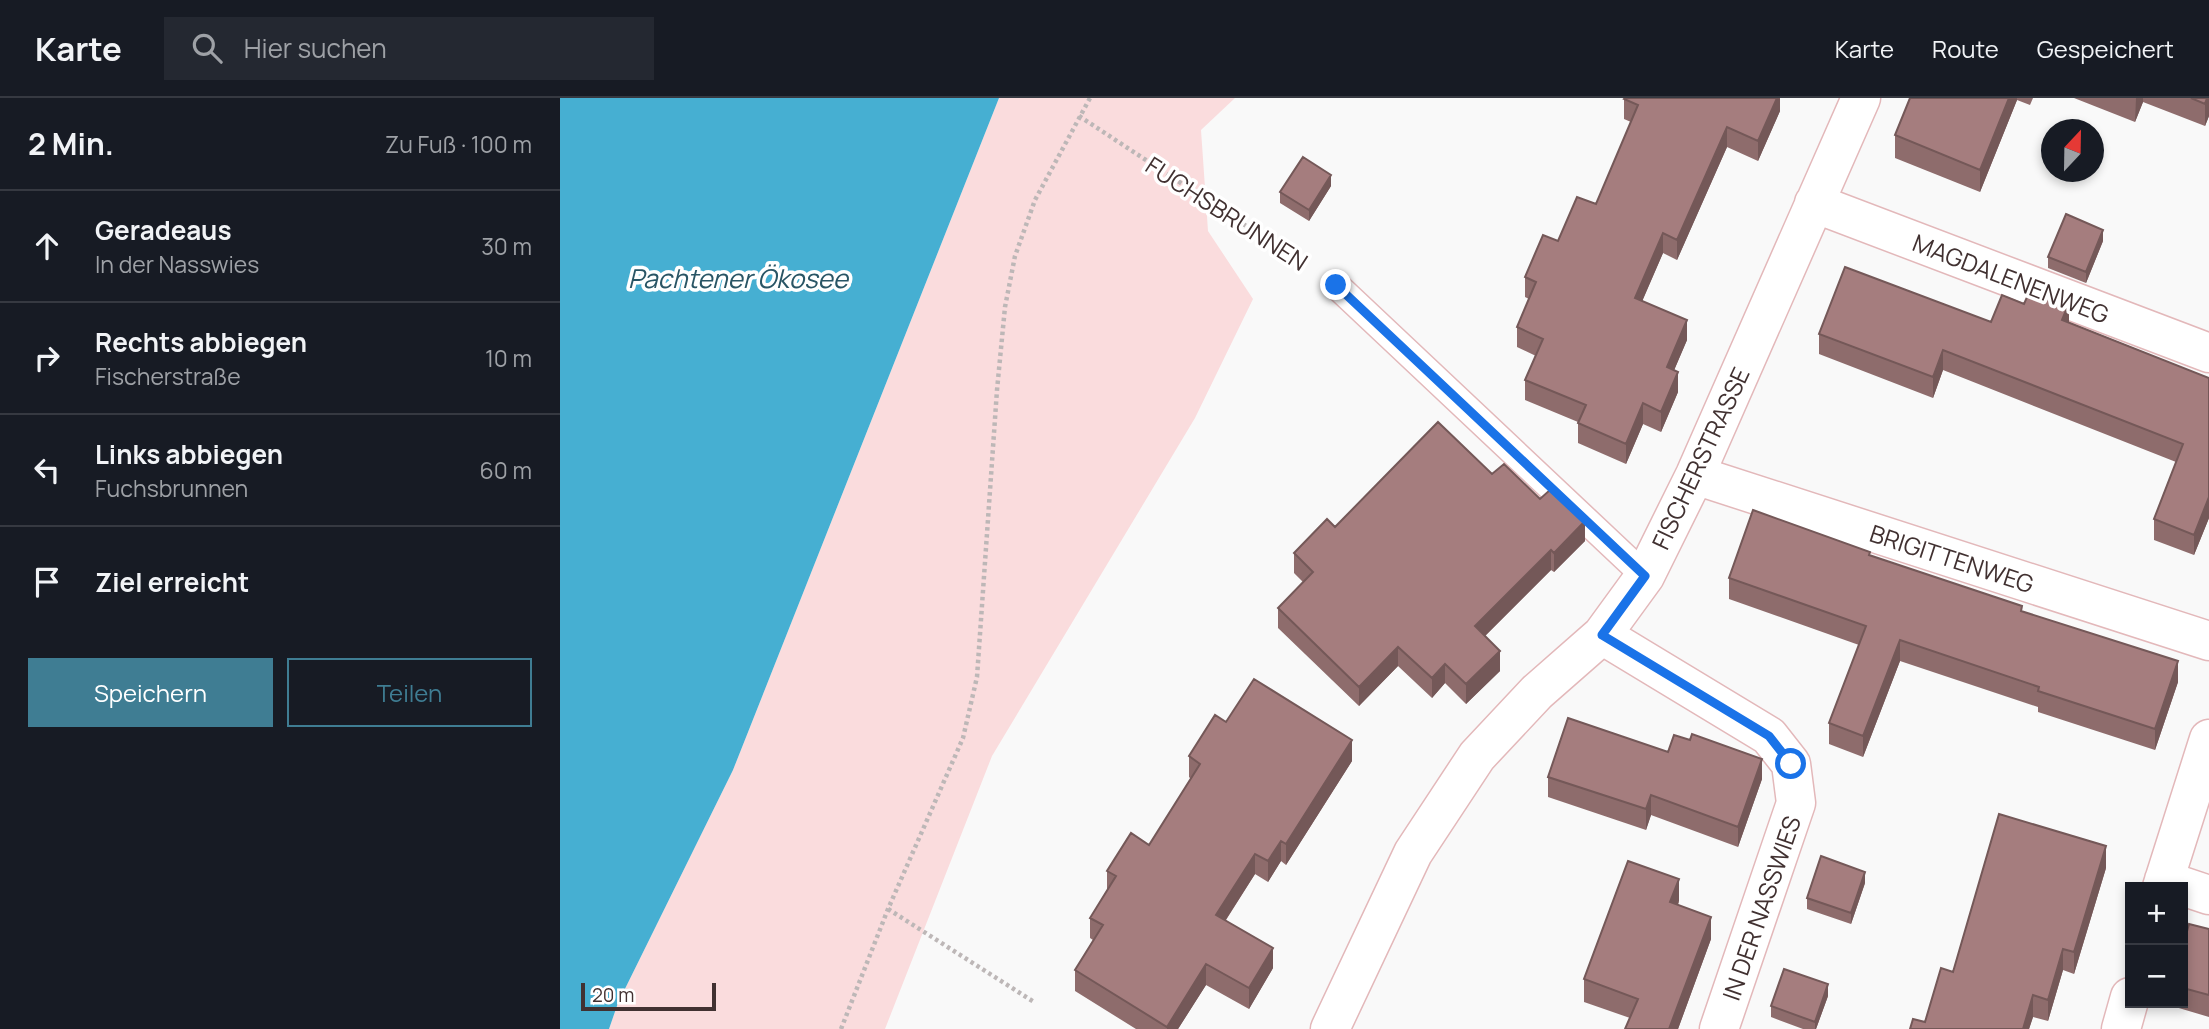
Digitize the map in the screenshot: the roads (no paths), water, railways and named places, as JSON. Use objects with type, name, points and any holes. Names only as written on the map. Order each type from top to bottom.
[{"type":"street","name":"FISCHERSTRASSE","points":[[1331,1029],[1413,853],[1477,756],[1537,692],[1602,635],[1645,576],[1695,475],[1861,98]]},
{"type":"street","name":"MAGDALENENWEG","points":[[1814,203],[2209,352]]},
{"type":"street","name":"BRIGITTENWEG","points":[[1695,475],[2209,642]]},
{"type":"street","name":"IN DER NASSWIES","points":[[1602,635],[1769,736],[1791,764],[1796,803],[1719,1029]]},
{"type":"street","points":[[2164,882],[2209,739]]},
{"type":"street","points":[[2188,890],[2209,895]]},
{"type":"street","points":[[2121,1029],[2127,1008]]},
{"type":"lane","points":[[1336,285],[1645,576]]},
{"type":"water","name":"Pachtener Ökosee","points":[[560,98],[999,98],[733,770],[618,1003],[609,1029],[560,1029]]}]
